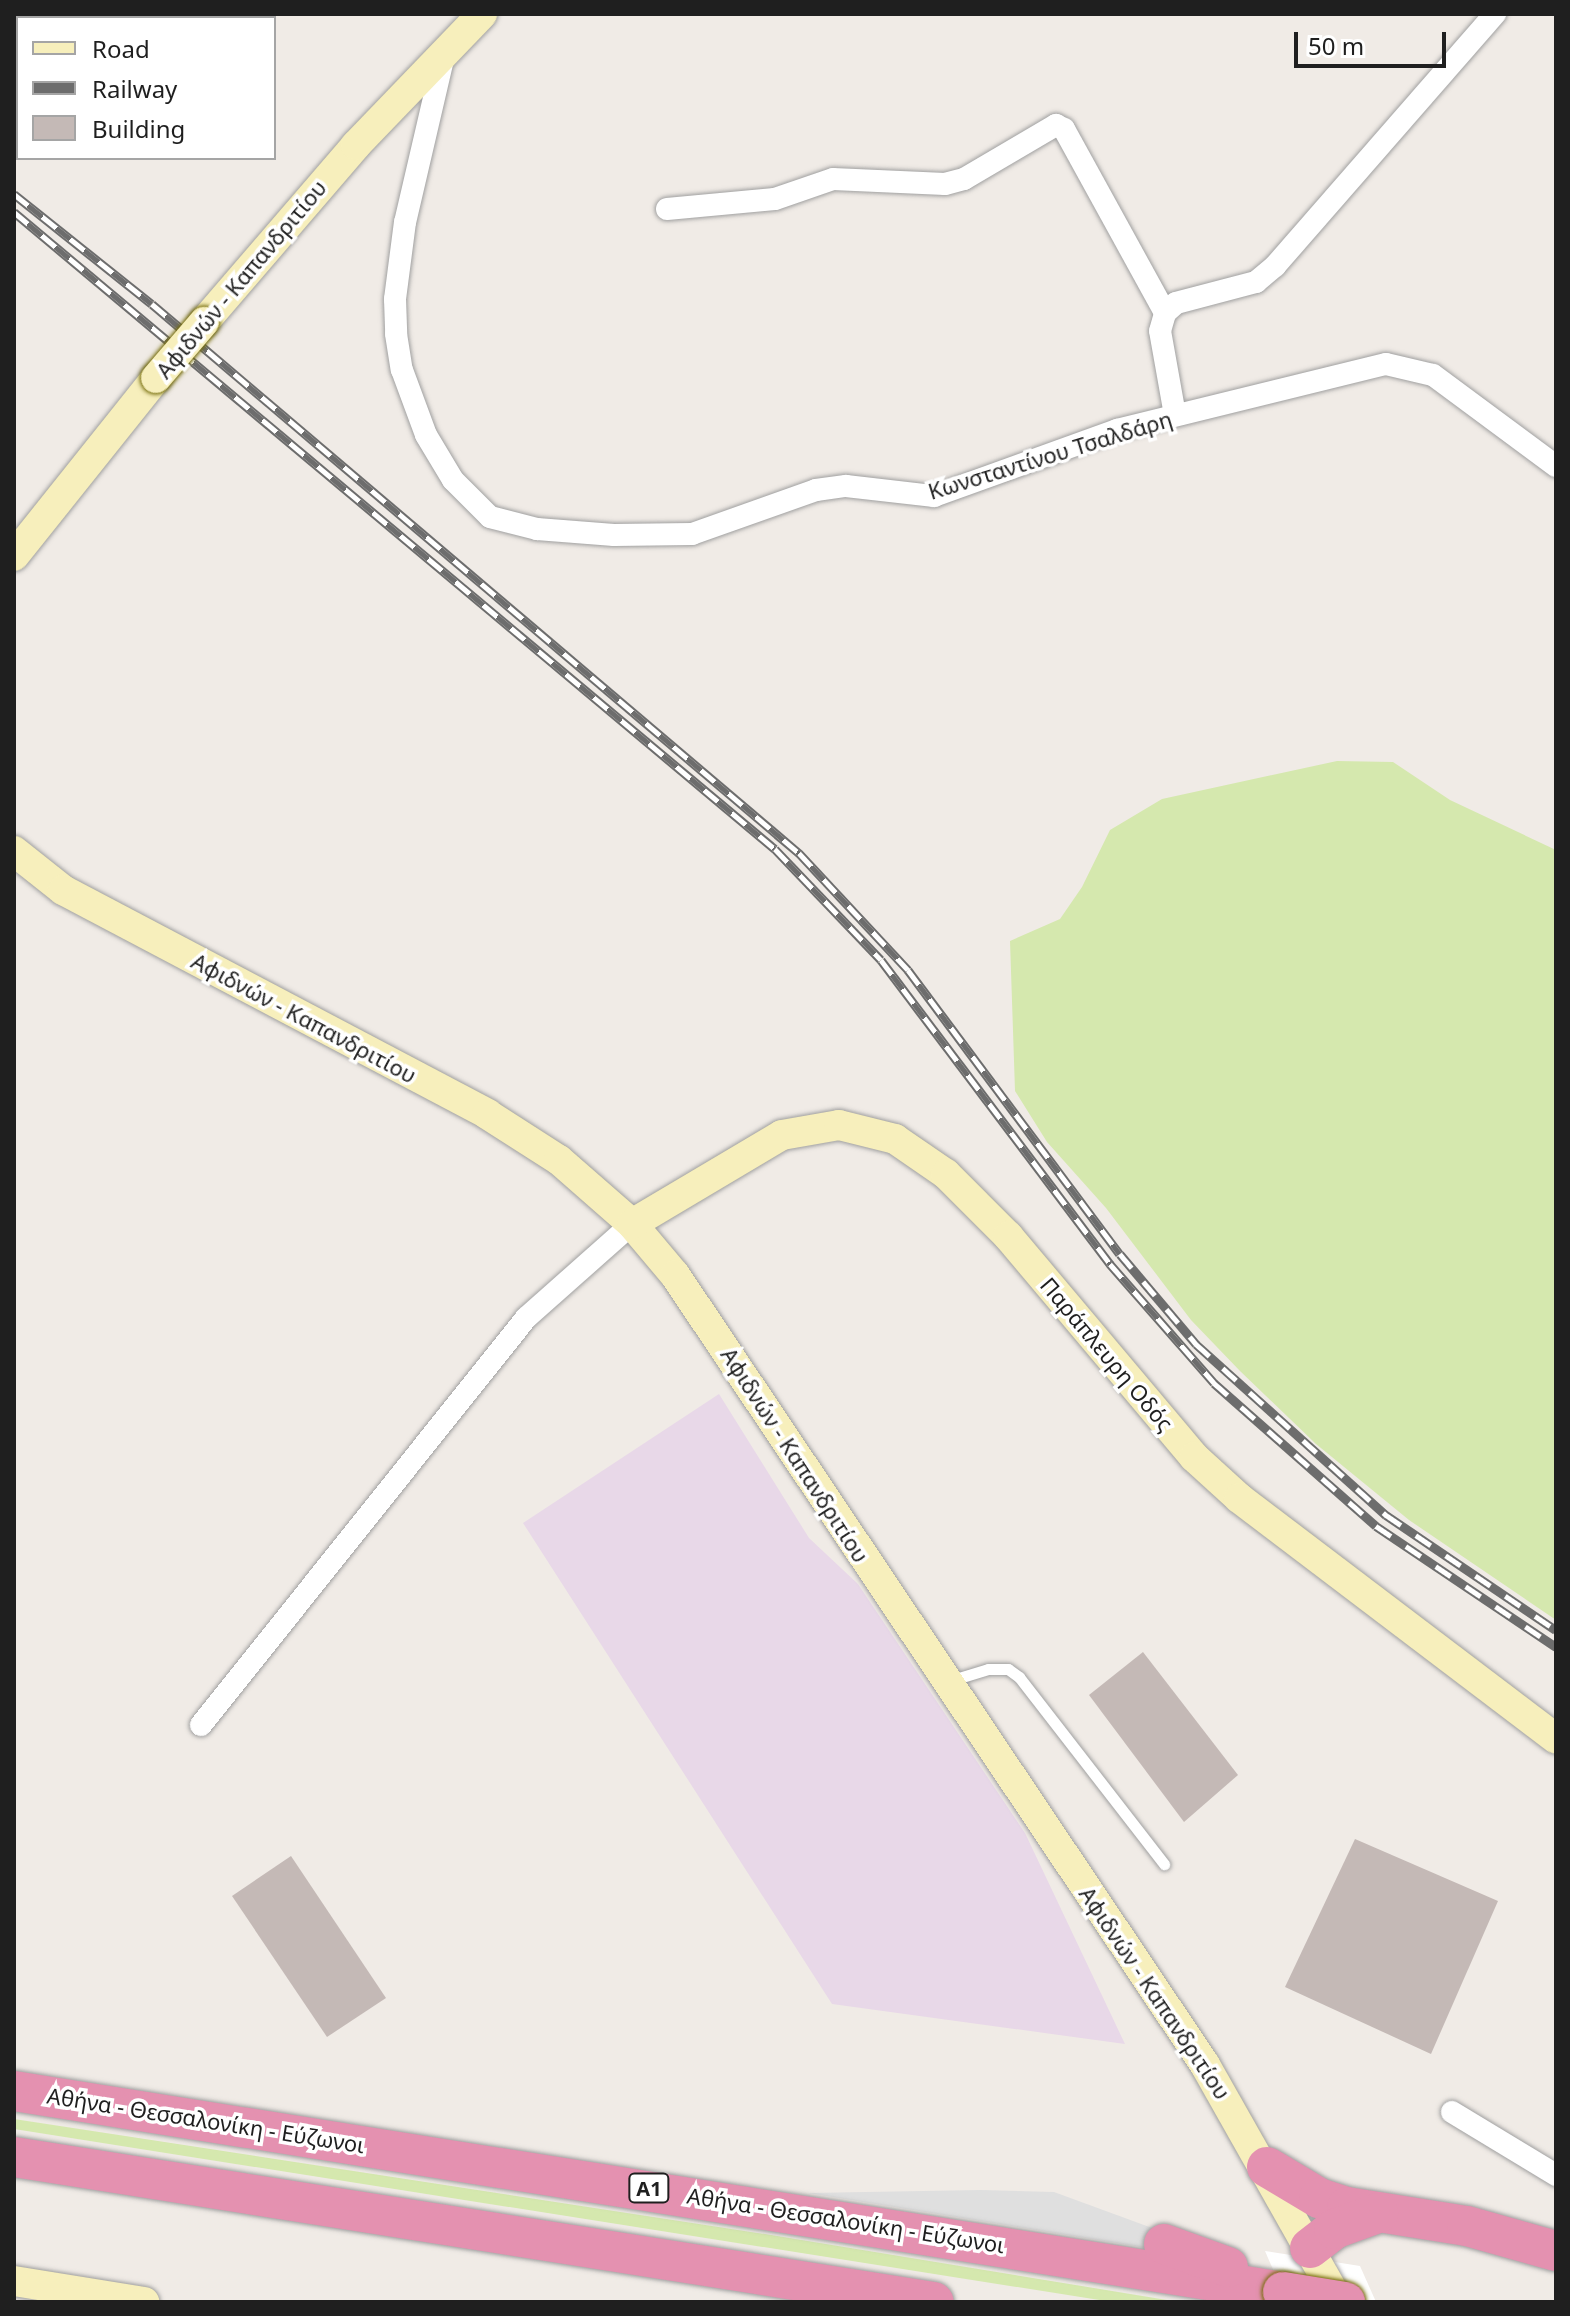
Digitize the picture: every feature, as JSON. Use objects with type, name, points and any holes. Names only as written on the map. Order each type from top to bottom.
[{"type":"highway","name":"Αθήνα - Θεσσαλονίκη - Εύζωνοι","points":[[14,2091],[775,2207],[1342,2302]]},
{"type":"highway","points":[[14,2157],[914,2300]]},
{"type":"highway","points":[[1267,2167],[1319,2198],[1378,2213],[1467,2226],[1556,2251]]},
{"type":"highway","points":[[775,2207],[907,2203]]},
{"type":"highway","points":[[1310,2248],[1345,2224],[1378,2213]]},
{"type":"highway","points":[[1164,2244],[1283,2292]]},
{"type":"main road","name":"Αφιδνών - Καπανδριτίου","points":[[14,556],[204,322],[446,49],[482,14]]},
{"type":"main road","name":"Αφιδνών - Καπανδριτίου","points":[[14,851],[63,890],[487,1114],[559,1160],[632,1224],[675,1275],[944,1683],[1179,2025],[1267,2167],[1342,2302]]},
{"type":"main road","name":"Παράπλευρη Οδός","points":[[632,1224],[782,1135],[839,1125],[895,1139],[946,1174],[1008,1236],[1194,1457],[1239,1498],[1556,1739]]},
{"type":"main road","points":[[14,2281],[144,2302]]},
{"type":"street","points":[[1175,415],[1160,331],[1165,313],[1176,303],[1256,282],[1275,266],[1495,14]]},
{"type":"street","name":"Κωνσταντίνου Τσαλδάρη","points":[[446,49],[405,222],[395,299],[396,334],[402,370],[426,435],[453,480],[490,517],[537,529],[614,535],[692,534],[816,490],[846,486],[934,496],[1050,452],[1175,415],[1386,364],[1411,366],[1433,375],[1556,466]]},
{"type":"street","points":[[667,209],[775,199],[833,179],[945,184],[964,179],[1056,125],[1064,129],[1165,313]]},
{"type":"street","points":[[201,1725],[526,1318],[632,1224]]},
{"type":"street","points":[[1452,2112],[1556,2175]]},
{"type":"lane","points":[[944,1683],[988,1669],[1008,1669],[1019,1677],[1164,1864]]},
{"type":"shaded area","points":[[719,1394],[809,1538],[858,1584],[1025,1833],[1125,2044],[832,2004],[523,1523]]},
{"type":"shaded area","points":[[1054,2192],[1253,2265],[808,2193]]},
{"type":"green space","points":[[1337,761],[1393,762],[1450,800],[1556,850],[1556,1620],[1409,1520],[1316,1444],[1240,1371],[1191,1320],[1106,1208],[1047,1142],[1015,1091],[1010,941],[1060,919],[1082,887],[1110,830],[1162,799]]},
{"type":"green space","points":[[14,2119],[771,2235],[1179,2302],[1112,2302],[14,2129]]},
{"type":"pier","points":[[1265,2251],[1360,2266],[1376,2302],[1287,2302]]},
{"type":"building","points":[[1143,1652],[1238,1775],[1184,1822],[1089,1695]]},
{"type":"building","points":[[1355,1839],[1498,1901],[1431,2054],[1285,1987]]},
{"type":"building","points":[[291,1856],[386,1998],[327,2037],[232,1896]]},
{"type":"railway","points":[[14,194],[152,304],[799,853],[908,970],[1120,1254],[1196,1344],[1386,1515],[1556,1630]]},
{"type":"railway","points":[[14,212],[775,849],[881,960],[1110,1264],[1214,1383],[1376,1526],[1556,1647]]}]
